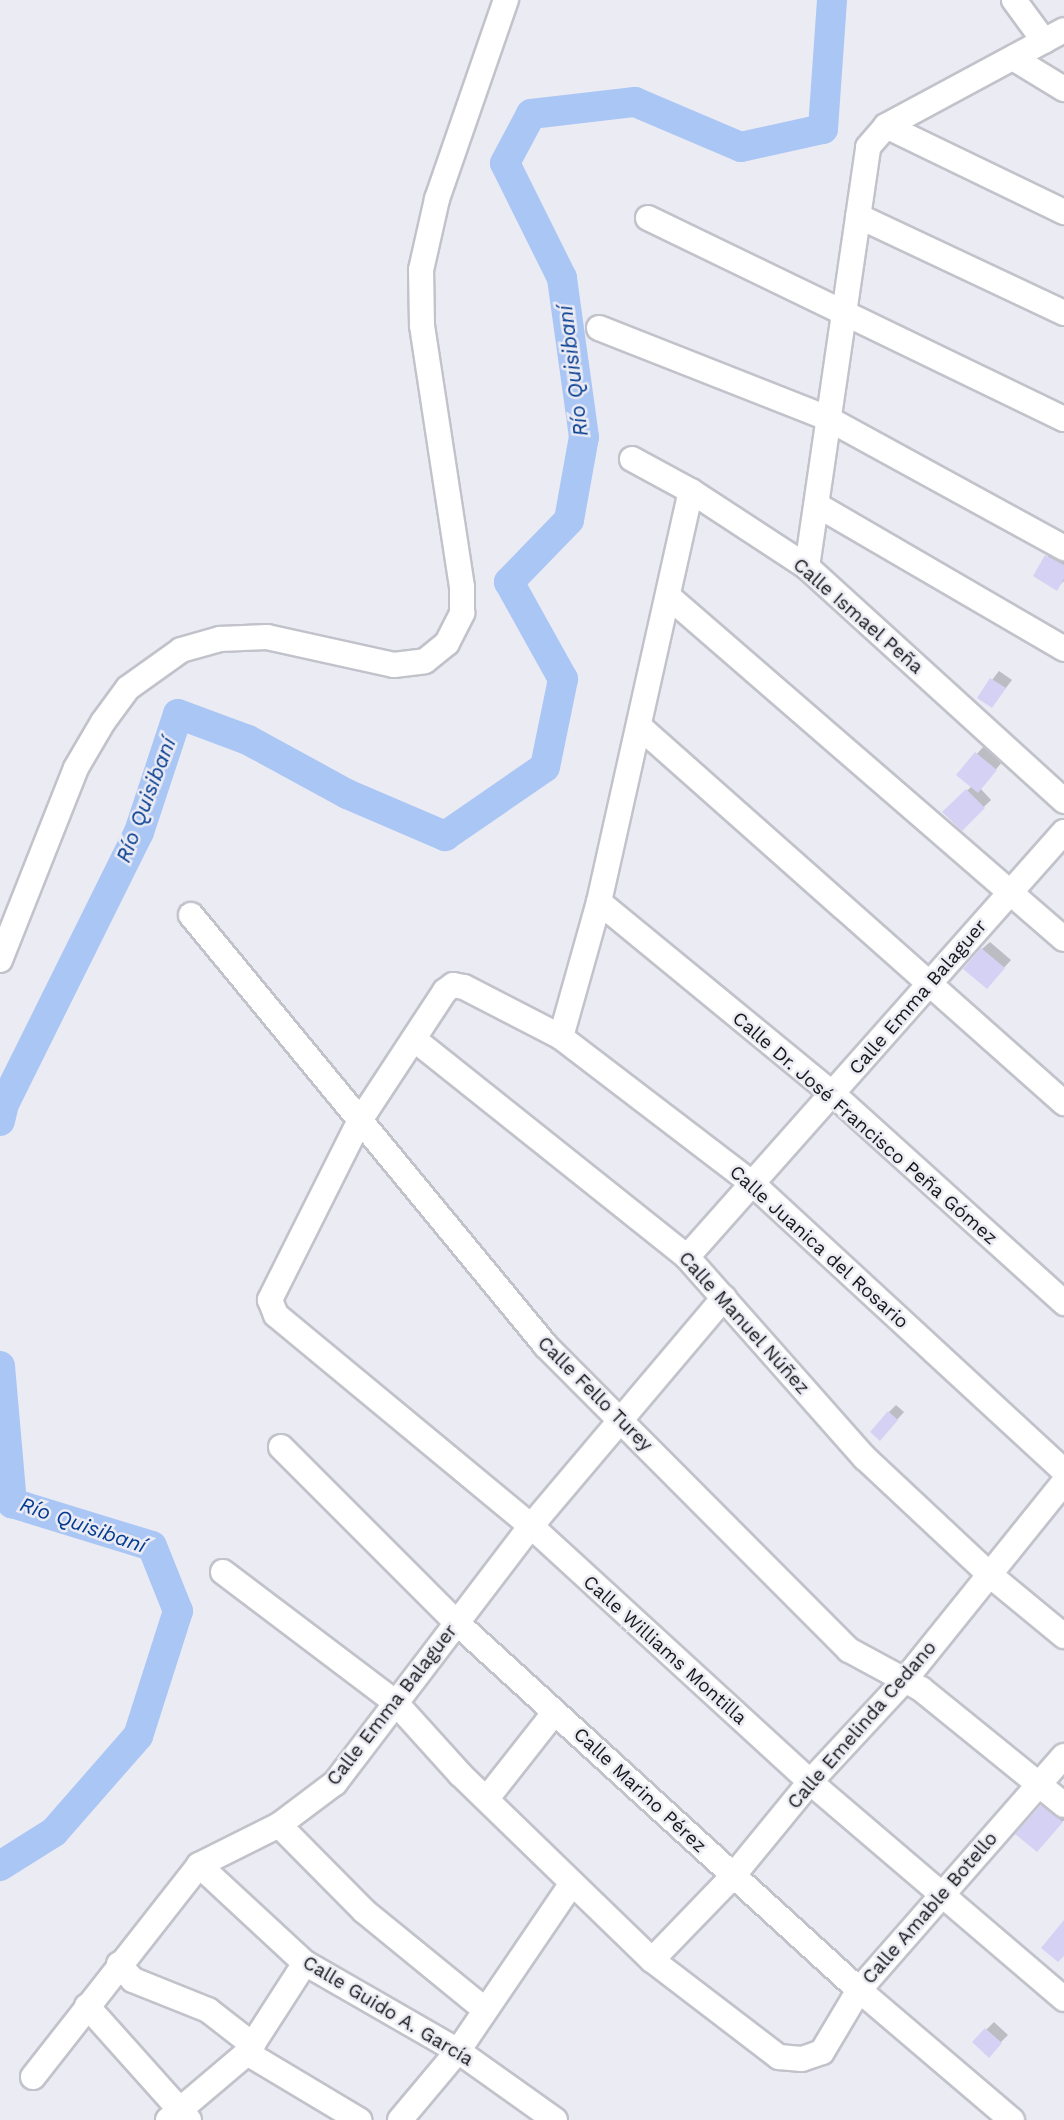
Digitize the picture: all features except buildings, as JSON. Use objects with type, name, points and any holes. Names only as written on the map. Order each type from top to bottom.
[{"type":"street","points":[[0,960],[76,768],[103,722],[128,688],[181,650],[220,639],[267,637],[394,664],[425,661],[447,643],[462,613],[462,587],[422,325],[421,270],[427,233],[506,0]]},
{"type":"street","points":[[807,567],[817,505],[825,417],[868,147],[886,126],[1054,36],[1014,0]]},
{"type":"street","points":[[1013,58],[1064,89]]},
{"type":"street","points":[[886,126],[1064,212]]},
{"type":"street","points":[[858,216],[1064,313]]},
{"type":"street","points":[[649,218],[1064,419]]},
{"type":"street","points":[[599,328],[825,417],[1064,548]]},
{"type":"street","name":"Calle Ismael Peña","points":[[632,459],[691,491],[807,567],[1064,802]]},
{"type":"street","points":[[561,1037],[599,902],[691,491]]},
{"type":"street","points":[[817,505],[1064,649]]},
{"type":"street","points":[[668,596],[1012,891],[1064,939]]},
{"type":"street","points":[[639,727],[1064,1103]]},
{"type":"street","name":"Calle Emma Balaguer","points":[[687,1257],[833,1094],[927,983],[1064,832]]},
{"type":"street","name":"Calle Dr. José Francisco Peña Gómez","points":[[599,902],[833,1094],[1064,1303]]},
{"type":"street","name":"Calle Fello Turey","points":[[191,915],[546,1346],[849,1650],[904,1681],[1040,1783],[1064,1805]]},
{"type":"street","name":"Calle Juanica del Rosario","points":[[414,1039],[453,985],[464,987],[561,1037],[753,1184],[1064,1471]]},
{"type":"street","points":[[359,1122],[414,1039]]},
{"type":"street","name":"Calle Manuel Núñez","points":[[414,1039],[687,1257],[865,1458],[990,1575],[1064,1636]]},
{"type":"street","name":"Calle Williams Montilla","points":[[359,1122],[270,1300],[276,1315],[531,1526],[810,1782],[1064,1999]]},
{"type":"street","name":"Calle Emma Balaguer","points":[[33,2077],[199,1864],[279,1825],[335,1783],[531,1526],[623,1422],[724,1298]]},
{"type":"street","name":"Calle Marino Pérez","points":[[281,1447],[456,1622],[859,1990],[1012,2120]]},
{"type":"street","name":"Calle Emelinda Cedano","points":[[652,1960],[733,1876],[810,1782],[904,1681],[1064,1482]]},
{"type":"street","points":[[223,1572],[395,1702],[460,1774],[488,1797],[572,1884],[652,1960]]},
{"type":"street","points":[[488,1797],[555,1712]]},
{"type":"street","name":"Calle Amable Botello","points":[[652,1960],[779,2057],[802,2059],[822,2052],[859,1990],[940,1894],[1064,1756]]},
{"type":"street","points":[[279,1825],[364,1911],[483,2008]]},
{"type":"street","name":"Calle Guido A. García","points":[[199,1864],[305,1963],[458,2051],[555,2120]]},
{"type":"street","points":[[400,2120],[458,2051],[483,2008],[572,1884]]},
{"type":"street","points":[[87,2006],[179,2118],[250,2049],[305,1963]]},
{"type":"street","points":[[120,1964],[134,1980],[208,2010],[250,2049],[359,2120]]},
{"type":"waterway","name":"Río Quisibaní","points":[[0,1121],[4,1104],[139,832],[178,714],[248,740],[347,794],[445,836],[545,767],[563,679],[509,582],[569,520],[584,437],[562,278],[505,163],[531,114],[635,102],[741,147],[823,129],[832,0]]},
{"type":"waterway","name":"Río Quisibaní","points":[[0,1366],[12,1503],[152,1546],[178,1611],[138,1736],[54,1832],[0,1866]]}]
